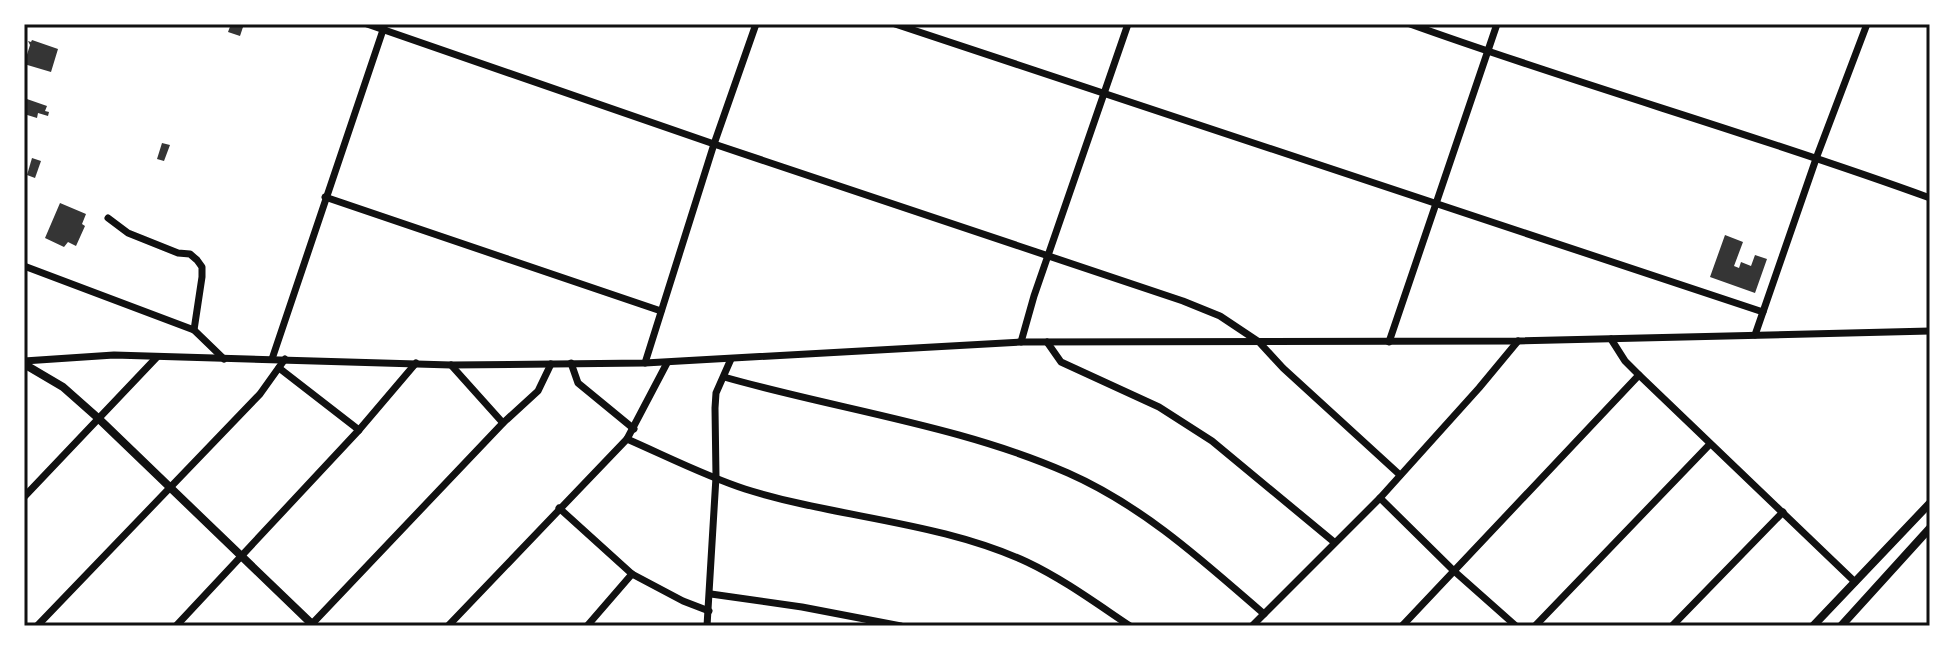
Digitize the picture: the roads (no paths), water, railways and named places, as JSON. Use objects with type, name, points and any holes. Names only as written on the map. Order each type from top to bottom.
[{"type":"street","points":[[367,24],[384,27],[714,144],[1220,316],[1259,342],[1283,368],[1400,475]]},
{"type":"street","points":[[645,363],[714,144],[756,24]]},
{"type":"street","points":[[895,24],[1763,312]]},
{"type":"street","points":[[1021,342],[1128,24]]},
{"type":"street","points":[[1410,24],[1487,52],[1817,156],[1930,198]]},
{"type":"street","points":[[1389,342],[1497,24]]},
{"type":"street","points":[[1755,335],[1867,24]]},
{"type":"street","points":[[272,359],[384,27]]},
{"type":"street","points":[[325,197],[661,311]]},
{"type":"street","points":[[108,218],[128,233],[178,253],[190,254],[197,260],[202,267],[202,277],[194,330]]},
{"type":"street","points":[[24,266],[194,330],[224,359]]},
{"type":"street","points":[[24,362],[75,355],[451,365],[667,363],[1021,342],[1518,341],[1930,331]]},
{"type":"street","points":[[1611,339],[1625,361],[1639,375],[1855,582]]},
{"type":"street","points":[[1252,626],[1380,498],[1518,341]]},
{"type":"street","points":[[1047,342],[1061,362],[1159,407],[1212,441],[1334,542]]},
{"type":"street","points":[[24,497],[157,357]]},
{"type":"street","points":[[37,626],[260,394],[285,359]]},
{"type":"street","points":[[707,626],[716,477],[716,393],[731,359]]},
{"type":"street","points":[[24,362],[63,387],[98,418],[312,625],[503,423],[538,391],[551,364]]},
{"type":"street","points":[[176,626],[359,430],[416,363]]},
{"type":"street","points":[[571,363],[578,383],[634,429]]},
{"type":"street","points":[[448,626],[627,439],[667,363]]},
{"type":"street","points":[[451,365],[503,423]]},
{"type":"street","points":[[279,368],[359,430]]},
{"type":"street","points":[[1402,626],[1639,375]]},
{"type":"street","points":[[724,377],[999,447],[1070,474],[1174,536],[1264,614]]},
{"type":"street","points":[[627,439],[743,488],[801,504],[887,520],[990,549],[1027,563],[1130,626]]},
{"type":"street","points":[[1535,626],[1710,444]]},
{"type":"street","points":[[1380,498],[1454,571],[1516,626]]},
{"type":"street","points":[[1813,626],[1930,503]]},
{"type":"street","points":[[559,508],[632,574],[709,611]]},
{"type":"street","points":[[1672,626],[1783,512]]},
{"type":"street","points":[[1841,626],[1930,528]]},
{"type":"street","points":[[587,626],[632,574]]},
{"type":"street","points":[[711,594],[901,626]]}]
